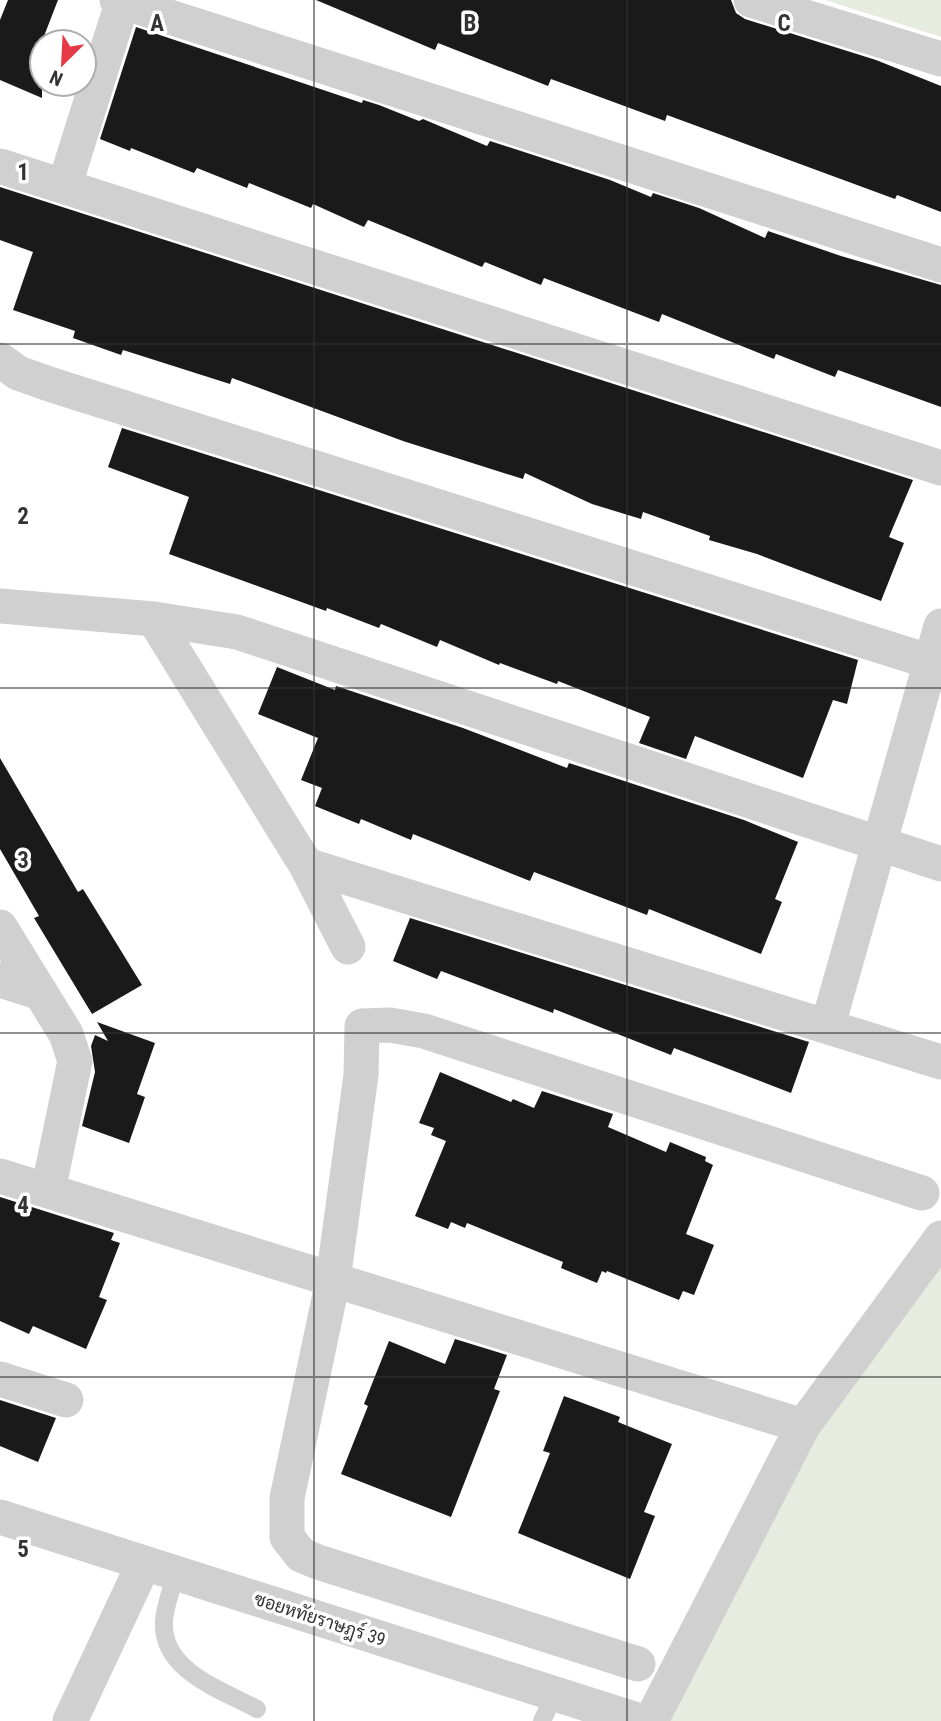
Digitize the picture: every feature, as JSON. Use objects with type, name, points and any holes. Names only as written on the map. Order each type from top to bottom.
[{"type":"street","points":[[751,0],[941,59]]},
{"type":"street","points":[[65,184],[121,1],[941,265]]},
{"type":"street","points":[[0,166],[65,184],[941,468]]},
{"type":"street","points":[[0,360],[18,373],[52,385],[935,663]]},
{"type":"street","points":[[0,606],[154,620],[237,632],[941,864]]},
{"type":"street","points":[[154,620],[306,865],[348,947]]},
{"type":"street","points":[[828,1026],[935,663],[941,626]]},
{"type":"street","points":[[306,865],[941,1062]]},
{"type":"street","points":[[0,927],[66,1034],[75,1061],[48,1191]]},
{"type":"street","points":[[0,980],[41,993]]},
{"type":"street","points":[[638,1664],[301,1555],[287,1537],[287,1499],[333,1280],[360,1075],[362,1026],[390,1026],[424,1031],[922,1192]]},
{"type":"street","points":[[0,1177],[803,1426]]},
{"type":"street","points":[[651,1721],[803,1426],[941,1238]]},
{"type":"street","points":[[0,1379],[66,1400]]},
{"type":"street","name":"ซอยหทัยราษฎร์ 39","points":[[0,1517],[160,1568],[549,1707],[640,1721]]},
{"type":"street","points":[[70,1721],[160,1568]]},
{"type":"lane","points":[[160,1568],[167,1641],[189,1674],[257,1709]]},
{"type":"shaded area","points":[[825,0],[941,0],[941,37]]},
{"type":"shaded area","points":[[941,1238],[941,1721],[651,1721],[803,1426]]},
{"type":"building","points":[[8,0],[58,0],[47,28],[28,28],[28,92],[0,80],[0,20]]},
{"type":"building","points":[[316,0],[731,0],[736,13],[745,19],[876,60],[941,86],[941,212],[897,195],[895,199],[667,115],[665,121],[551,79],[548,86],[438,43],[435,50]]},
{"type":"building","points":[[136,27],[362,103],[363,100],[419,121],[423,119],[487,146],[490,141],[610,180],[651,197],[653,193],[699,208],[765,238],[768,231],[841,256],[941,285],[941,407],[838,370],[835,377],[776,354],[774,359],[662,314],[659,322],[544,278],[541,285],[485,262],[482,267],[368,220],[364,227],[313,204],[311,208],[249,183],[247,188],[197,168],[194,173],[100,139]]},
{"type":"building","points":[[0,187],[913,480],[889,537],[904,543],[881,601],[757,554],[709,540],[710,536],[643,512],[641,519],[592,504],[525,473],[523,479],[403,441],[232,378],[230,384],[123,350],[121,355],[73,338],[75,331],[13,310],[33,252],[0,240]]},
{"type":"building","points":[[122,428],[858,660],[847,704],[833,700],[803,778],[695,736],[686,759],[639,743],[650,717],[558,681],[557,684],[500,663],[499,665],[440,640],[437,647],[381,624],[379,628],[327,608],[326,611],[169,554],[189,497],[108,467]]},
{"type":"building","points":[[277,667],[335,690],[336,686],[463,728],[567,768],[569,763],[744,820],[798,842],[775,899],[782,902],[761,954],[649,909],[647,915],[534,872],[530,881],[413,834],[411,840],[361,819],[359,824],[315,806],[322,788],[301,780],[318,738],[258,714]]},
{"type":"building","points":[[0,758],[78,892],[83,889],[142,985],[92,1014],[34,918],[39,916],[0,849]]},
{"type":"building","points":[[410,918],[809,1042],[791,1093],[674,1048],[671,1055],[554,1009],[553,1013],[441,971],[437,979],[393,961]]},
{"type":"building","points":[[97,1022],[155,1043],[137,1094],[145,1097],[129,1143],[82,1126],[95,1072],[91,1046],[95,1035],[108,1041]]},
{"type":"building","points":[[440,1072],[511,1102],[513,1099],[534,1108],[542,1091],[613,1114],[608,1127],[666,1152],[670,1142],[706,1157],[705,1161],[713,1165],[686,1234],[714,1245],[694,1295],[683,1291],[679,1300],[607,1271],[602,1271],[597,1283],[561,1268],[563,1262],[467,1223],[465,1228],[451,1222],[448,1229],[415,1216],[446,1141],[431,1135],[434,1128],[419,1123]]},
{"type":"building","points":[[0,1197],[114,1233],[111,1240],[120,1243],[99,1297],[107,1300],[86,1349],[33,1326],[29,1334],[0,1321]]},
{"type":"building","points":[[455,1339],[507,1355],[494,1389],[500,1391],[451,1517],[341,1474],[368,1406],[364,1404],[389,1341],[445,1364]]},
{"type":"building","points":[[564,1396],[620,1417],[618,1422],[672,1444],[644,1512],[655,1516],[630,1579],[518,1533],[550,1453],[543,1451]]},
{"type":"building","points":[[0,1400],[56,1418],[38,1462],[0,1446]]}]
